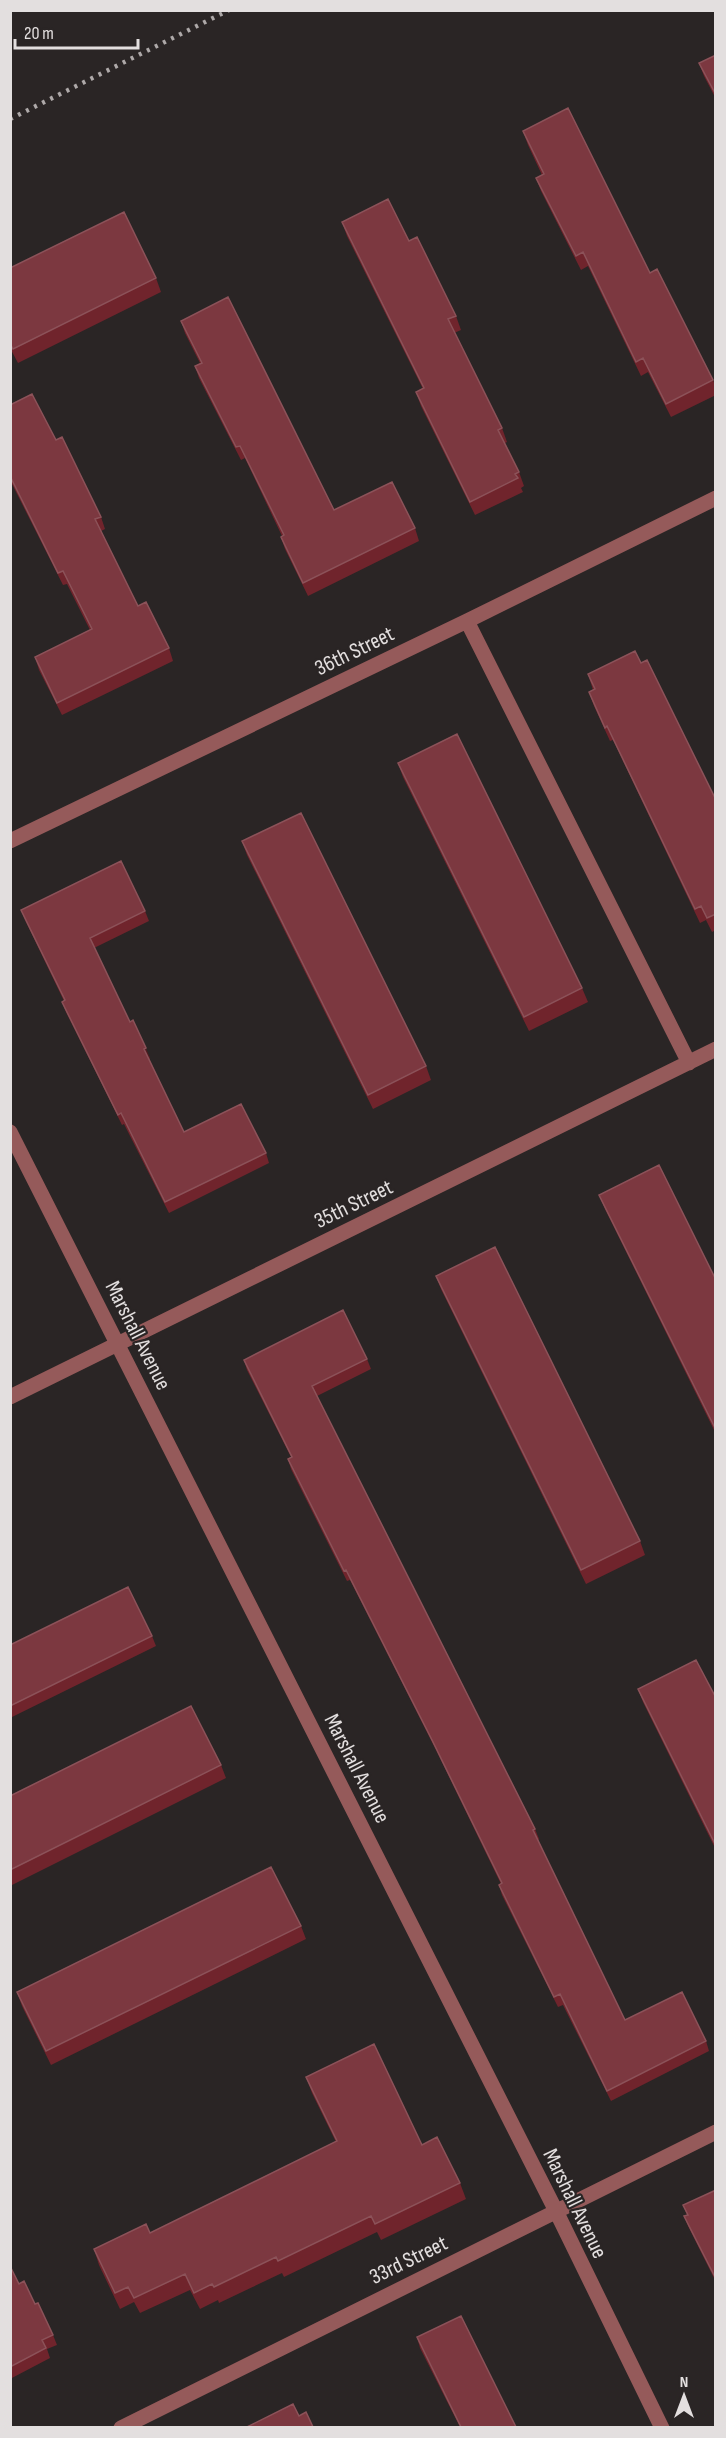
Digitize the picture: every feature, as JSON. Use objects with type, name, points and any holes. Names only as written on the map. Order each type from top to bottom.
[{"type":"street","name":"36th Street","points":[[10,841],[467,621],[716,498]]},
{"type":"street","points":[[467,621],[689,1063]]},
{"type":"street","name":"35th Street","points":[[10,1397],[716,1049]]},
{"type":"street","name":"Marshall Avenue","points":[[10,1132],[556,2211],[662,2427]]},
{"type":"street","name":"33rd Street","points":[[121,2427],[716,2132]]},
{"type":"building","points":[[716,55],[716,95],[699,63]]},
{"type":"building","points":[[568,108],[650,273],[657,269],[713,380],[666,404],[643,358],[636,362],[583,252],[576,256],[536,178],[544,174],[523,131]]},
{"type":"building","points":[[388,199],[409,241],[417,237],[456,316],[448,319],[502,428],[498,430],[519,472],[515,474],[518,478],[470,502],[416,392],[424,388],[342,222]]},
{"type":"building","points":[[124,212],[156,278],[13,349],[10,344],[10,268]]},
{"type":"building","points":[[228,297],[334,510],[392,482],[415,528],[303,583],[281,537],[284,535],[240,446],[236,447],[195,366],[202,363],[181,321]]},
{"type":"building","points":[[32,394],[56,440],[62,437],[101,517],[95,519],[138,606],[146,602],[169,648],[57,703],[35,657],[92,629],[63,571],[58,573],[10,476],[10,405]]},
{"type":"building","points":[[635,651],[641,663],[647,660],[716,800],[716,914],[707,918],[701,906],[695,909],[589,692],[595,689],[588,674]]},
{"type":"building","points":[[457,734],[582,988],[524,1017],[398,763]]},
{"type":"building","points":[[301,813],[426,1066],[368,1095],[242,841]]},
{"type":"building","points":[[121,861],[145,911],[90,938],[130,1022],[133,1020],[146,1048],[144,1049],[184,1132],[241,1104],[266,1153],[165,1202],[121,1113],[118,1115],[62,1002],[65,1000],[21,910]]},
{"type":"building","points":[[659,1165],[716,1280],[716,1430],[599,1195]]},
{"type":"building","points":[[495,1247],[640,1541],[581,1570],[436,1276]]},
{"type":"building","points":[[343,1310],[367,1359],[312,1386],[535,1829],[533,1830],[625,2020],[682,1992],[706,2041],[607,2091],[560,1994],[554,1997],[499,1885],[502,1883],[432,1740],[288,1459],[292,1457],[244,1360]]},
{"type":"building","points":[[128,1587],[152,1636],[10,1706],[10,1645]]},
{"type":"building","points":[[696,1660],[716,1698],[716,1846],[638,1689]]},
{"type":"building","points":[[191,1706],[221,1765],[10,1870],[10,1796]]},
{"type":"building","points":[[271,1867],[301,1926],[46,2051],[17,1992]]},
{"type":"building","points":[[374,2044],[422,2145],[437,2137],[460,2183],[375,2224],[371,2216],[278,2261],[276,2257],[214,2287],[212,2284],[194,2293],[185,2274],[134,2298],[128,2287],[115,2293],[94,2249],[146,2224],[150,2233],[337,2141],[306,2077]]},
{"type":"building","points":[[716,2190],[716,2279],[684,2216],[688,2215],[683,2205]]},
{"type":"building","points":[[10,2266],[19,2284],[24,2281],[35,2304],[38,2303],[53,2335],[42,2340],[46,2348],[10,2367]]},
{"type":"building","points":[[461,2316],[516,2427],[461,2427],[417,2337]]},
{"type":"building","points":[[293,2404],[299,2416],[306,2412],[313,2427],[247,2427]]},
{"type":"railway","points":[[10,119],[229,10]]}]
